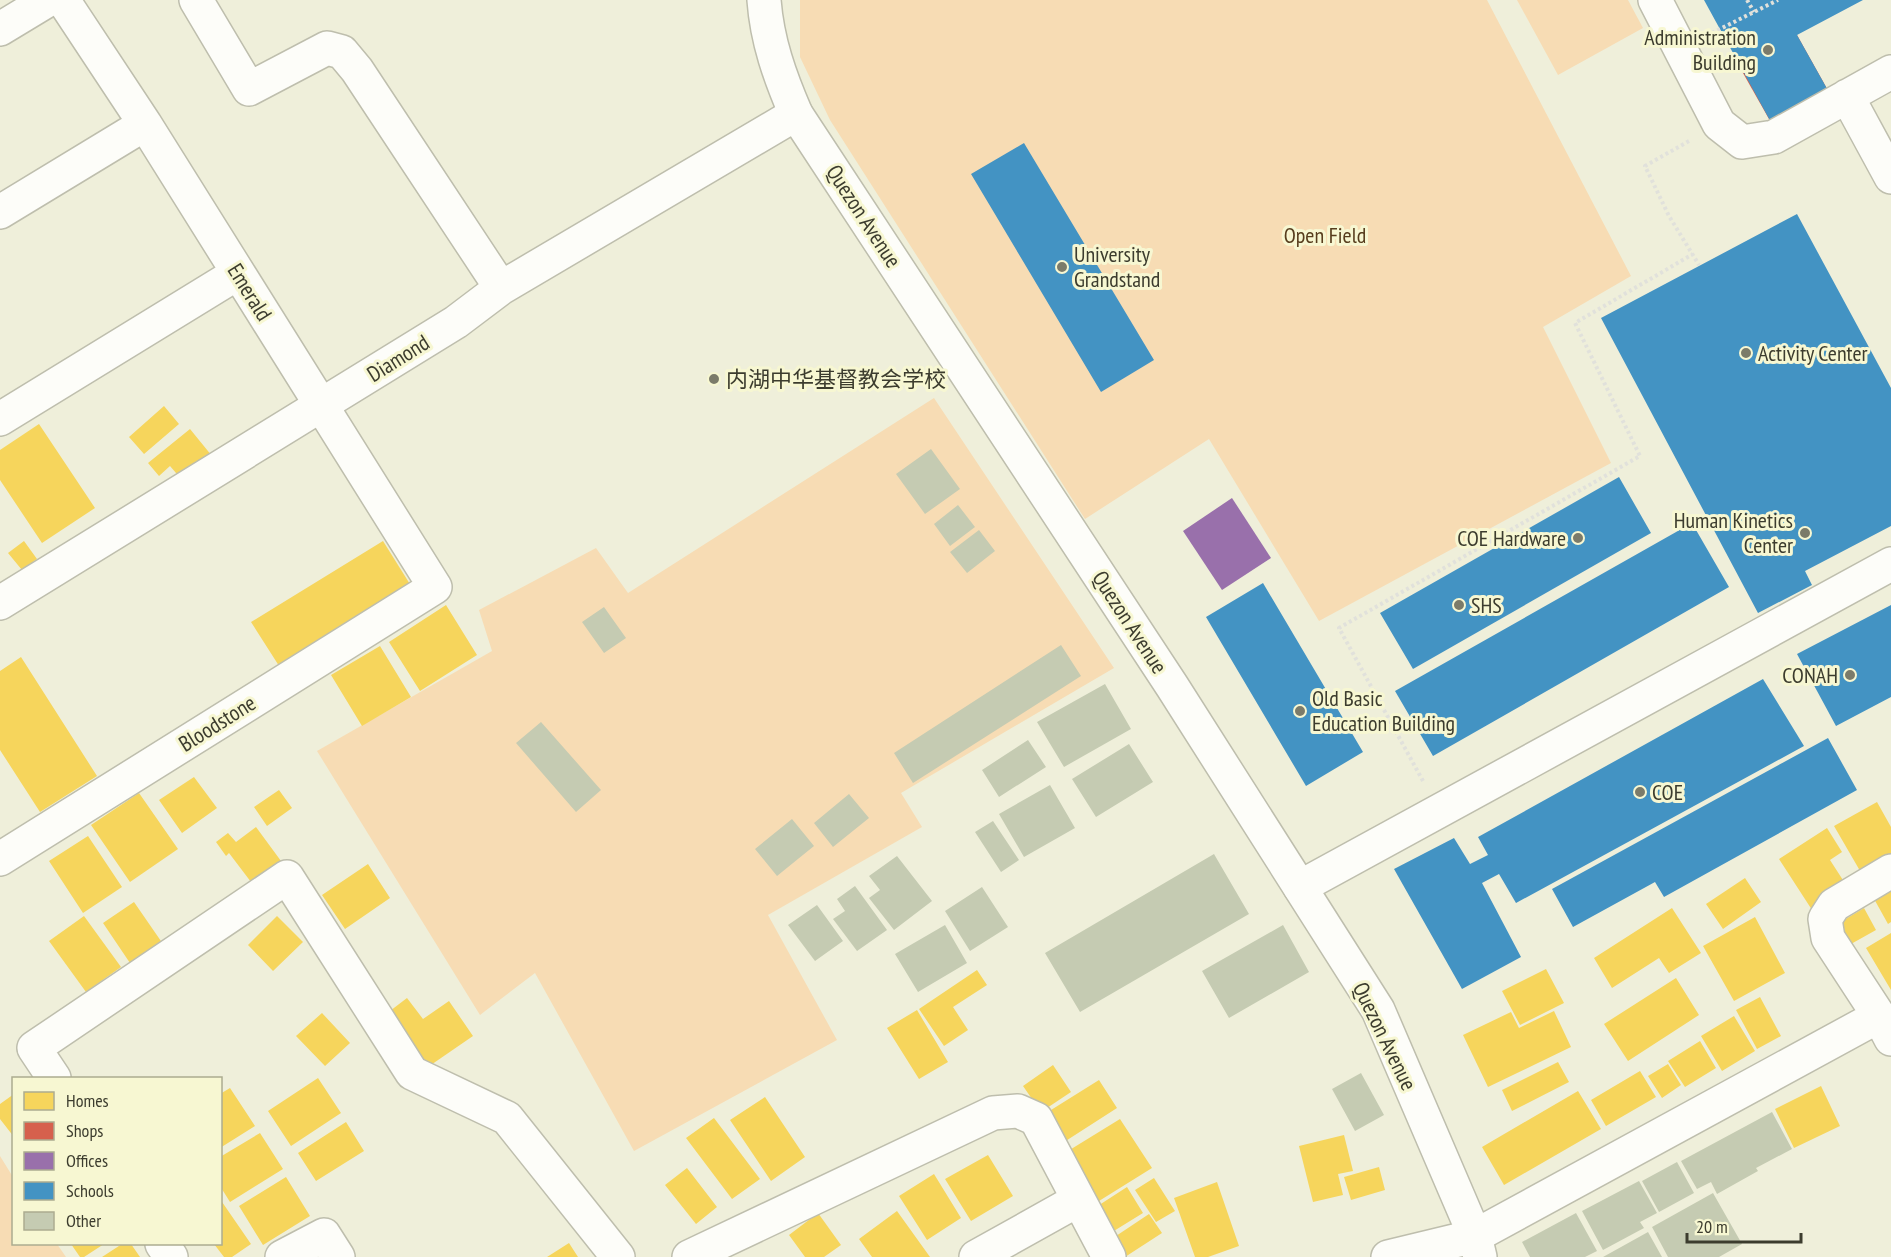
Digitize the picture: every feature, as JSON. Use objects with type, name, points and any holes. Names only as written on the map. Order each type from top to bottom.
[{"type":"street","points":[[0,29],[48,0]]},
{"type":"street","name":"Emerald","points":[[63,0],[145,124],[435,587]]},
{"type":"street","points":[[196,0],[249,89],[327,48],[342,52],[357,70],[501,288]]},
{"type":"street","name":"Quezon Avenue","points":[[765,0],[766,26],[780,76],[796,114],[1159,666],[1378,1010],[1478,1247]]},
{"type":"street","points":[[1655,0],[1719,124],[1742,142],[1774,137],[1891,72]]},
{"type":"street","points":[[1847,96],[1891,177]]},
{"type":"street","name":"Diamond","points":[[0,603],[456,322],[501,288],[796,114]]},
{"type":"street","points":[[0,212],[145,124]]},
{"type":"street","points":[[0,419],[238,273]]},
{"type":"street","points":[[1300,887],[1891,564]]},
{"type":"street","name":"Bloodstone","points":[[0,859],[435,587]]},
{"type":"street","points":[[1388,1257],[1478,1247],[1885,1027],[1828,938],[1825,919],[1833,905],[1891,871]]},
{"type":"street","points":[[53,1077],[34,1048],[287,877],[412,1073],[507,1118],[618,1257]]},
{"type":"street","points":[[689,1257],[993,1113],[1018,1111],[1036,1119],[1109,1257]]},
{"type":"street","points":[[976,1257],[1078,1200]]},
{"type":"street","points":[[282,1257],[324,1235],[338,1257]]},
{"type":"path","points":[[1747,0],[1754,12]]},
{"type":"path","points":[[1680,49],[1778,0]]},
{"type":"path","points":[[1699,265],[1669,216],[1645,166],[1719,124]]},
{"type":"path","points":[[1439,811],[1339,627],[1640,456],[1575,323],[1693,254]]},
{"type":"green space","name":"Open Field","points":[[800,0],[1487,0],[1631,276],[1543,327],[1611,463],[1319,621],[1209,439],[1085,519],[830,120],[800,57]]},
{"type":"green space","points":[[1517,0],[1628,0],[1643,28],[1558,75]]},
{"type":"green space","points":[[934,398],[1114,668],[901,793],[922,827],[768,915],[837,1040],[634,1151],[535,973],[480,1015],[317,751],[492,651],[479,610],[596,548],[628,593]]},
{"type":"green space","points":[[0,1156],[12,1175],[12,1245],[58,1245],[66,1257],[0,1257]]},
{"type":"building: Homes","points":[[164,406],[179,424],[144,454],[129,437]]},
{"type":"building: Homes","points":[[39,424],[95,508],[42,543],[0,480],[0,450]]},
{"type":"building: Homes","points":[[190,429],[212,456],[182,480],[170,466],[159,476],[148,463]]},
{"type":"building: Homes","points":[[24,541],[37,559],[22,570],[8,553]]},
{"type":"building: Homes","points":[[383,541],[413,589],[281,669],[251,622]]},
{"type":"building: Homes","points":[[446,605],[477,655],[420,691],[389,642]]},
{"type":"building: Homes","points":[[380,646],[411,697],[362,726],[331,675]]},
{"type":"building: Homes","points":[[21,657],[97,776],[40,812],[0,750],[0,671]]},
{"type":"building: Homes","points":[[194,777],[217,808],[182,833],[159,800]]},
{"type":"building: Homes","points":[[279,790],[292,808],[267,826],[254,807]]},
{"type":"building: Homes","points":[[139,793],[178,849],[130,882],[91,825]]},
{"type":"building: Homes","points":[[1877,802],[1891,827],[1891,860],[1863,876],[1834,826]]},
{"type":"building: Homes","points":[[256,827],[281,861],[251,882],[229,853],[226,856],[216,842],[228,833],[236,842]]},
{"type":"building: Homes","points":[[1827,828],[1842,852],[1830,860],[1850,891],[1814,913],[1779,859]]},
{"type":"building: Homes","points":[[88,836],[122,887],[83,913],[49,861]]},
{"type":"building: Homes","points":[[368,864],[390,898],[345,929],[322,895]]},
{"type":"building: Homes","points":[[1745,878],[1761,902],[1723,929],[1706,904]]},
{"type":"building: Homes","points":[[1891,887],[1891,922],[1888,924],[1873,897]]},
{"type":"building: Homes","points":[[134,902],[163,944],[132,966],[103,923]]},
{"type":"building: Homes","points":[[1672,908],[1701,953],[1669,973],[1659,958],[1612,988],[1594,958]]},
{"type":"building: Homes","points":[[1864,908],[1876,930],[1851,944],[1839,923]]},
{"type":"building: Homes","points":[[84,916],[121,967],[86,992],[49,941]]},
{"type":"building: Homes","points":[[277,916],[303,942],[273,971],[248,945]]},
{"type":"building: Homes","points":[[1755,917],[1785,973],[1734,1001],[1703,946]]},
{"type":"building: Homes","points":[[1891,933],[1891,990],[1866,948]]},
{"type":"building: Homes","points":[[1546,969],[1564,1003],[1520,1025],[1502,991]]},
{"type":"building: Homes","points":[[977,970],[987,985],[953,1007],[968,1030],[944,1046],[919,1009]]},
{"type":"building: Homes","points":[[1676,978],[1699,1015],[1628,1061],[1604,1024]]},
{"type":"building: Homes","points":[[1760,997],[1781,1036],[1757,1049],[1736,1010]]},
{"type":"building: Homes","points":[[407,998],[423,1019],[449,1001],[473,1036],[425,1069],[386,1014]]},
{"type":"building: Homes","points":[[917,1010],[948,1062],[919,1079],[887,1028]]},
{"type":"building: Homes","points":[[1554,1011],[1571,1047],[1488,1087],[1463,1035],[1511,1012],[1519,1028]]},
{"type":"building: Homes","points":[[322,1013],[350,1043],[325,1066],[296,1036]]},
{"type":"building: Homes","points":[[1734,1016],[1755,1051],[1722,1071],[1701,1036]]},
{"type":"building: Homes","points":[[1700,1041],[1716,1068],[1685,1087],[1668,1061]]},
{"type":"building: Homes","points":[[1558,1062],[1569,1082],[1512,1111],[1502,1090]]},
{"type":"building: Homes","points":[[1668,1064],[1681,1085],[1662,1098],[1648,1076]]},
{"type":"building: Homes","points":[[1053,1065],[1071,1092],[1041,1112],[1023,1086]]},
{"type":"building: Homes","points":[[1640,1071],[1656,1097],[1606,1126],[1591,1100]]},
{"type":"building: Homes","points":[[318,1078],[341,1113],[291,1146],[268,1111]]},
{"type":"building: Homes","points":[[1099,1080],[1117,1108],[1061,1144],[1043,1115]]},
{"type":"building: Homes","points":[[1821,1086],[1840,1126],[1794,1148],[1775,1109]]},
{"type":"building: Homes","points":[[230,1088],[255,1126],[222,1147],[222,1093]]},
{"type":"building: Homes","points":[[1578,1091],[1601,1129],[1504,1185],[1482,1147]]},
{"type":"building: Homes","points":[[12,1095],[12,1134],[0,1119],[0,1104]]},
{"type":"building: Homes","points":[[765,1097],[805,1157],[771,1181],[730,1120]]},
{"type":"building: Homes","points":[[714,1118],[760,1179],[732,1199],[686,1138]]},
{"type":"building: Homes","points":[[1120,1119],[1152,1168],[1099,1201],[1068,1151]]},
{"type":"building: Homes","points":[[346,1122],[364,1151],[316,1181],[298,1153]]},
{"type":"building: Homes","points":[[260,1133],[283,1169],[230,1202],[222,1189],[222,1156]]},
{"type":"building: Homes","points":[[1344,1135],[1353,1171],[1338,1174],[1343,1195],[1313,1202],[1299,1146]]},
{"type":"building: Homes","points":[[988,1155],[1013,1196],[971,1221],[945,1179]]},
{"type":"building: Homes","points":[[1379,1167],[1385,1190],[1351,1200],[1344,1177]]},
{"type":"building: Homes","points":[[687,1168],[717,1207],[696,1224],[665,1185]]},
{"type":"building: Homes","points":[[934,1174],[961,1218],[927,1240],[899,1196]]},
{"type":"building: Homes","points":[[286,1177],[310,1216],[263,1245],[239,1206]]},
{"type":"building: Homes","points":[[1154,1178],[1175,1211],[1156,1222],[1135,1190]]},
{"type":"building: Homes","points":[[1217,1182],[1239,1246],[1208,1257],[1195,1257],[1174,1198]]},
{"type":"building: Homes","points":[[1127,1187],[1143,1213],[1109,1234],[1093,1209]]},
{"type":"building: Homes","points":[[222,1202],[251,1244],[232,1257],[224,1257],[215,1245],[222,1245]]},
{"type":"building: Homes","points":[[897,1211],[930,1257],[872,1257],[859,1239]]},
{"type":"building: Homes","points":[[818,1213],[841,1245],[824,1257],[805,1257],[789,1235]]},
{"type":"building: Homes","points":[[1149,1214],[1162,1233],[1125,1257],[1113,1238]]},
{"type":"building: Homes","points":[[569,1243],[578,1257],[547,1257]]},
{"type":"building: Homes","points":[[72,1245],[102,1245],[84,1257],[80,1257]]},
{"type":"building: Homes","points":[[120,1245],[132,1245],[140,1257],[102,1257]]},
{"type":"building: Shops","points":[[1797,35],[1830,94],[1773,126],[1739,66]]},
{"type":"building: Offices","points":[[1232,498],[1271,558],[1222,590],[1183,531]]},
{"type":"building: Schools","name":"Administration Building","points":[[1704,0],[1863,0],[1797,35],[1830,94],[1773,126]]},
{"type":"building: Schools","name":"University Grandstand","points":[[1024,143],[1154,360],[1101,392],[971,174]]},
{"type":"building: Schools","name":"Activity Center","points":[[1797,214],[1891,388],[1891,526],[1805,571],[1812,585],[1758,613],[1601,318]]},
{"type":"building: Schools","points":[[1619,477],[1651,533],[1413,669],[1380,613]]},
{"type":"building: Schools","points":[[1692,523],[1729,587],[1433,756],[1395,691]]},
{"type":"building: Schools","name":"Old Basic Education Building","points":[[1263,583],[1363,752],[1306,786],[1206,617]]},
{"type":"building: Schools","name":"CONAH","points":[[1891,605],[1891,697],[1836,726],[1797,654]]},
{"type":"building: Schools","name":"COE","points":[[1763,679],[1804,746],[1516,903],[1499,874],[1482,883],[1521,957],[1462,989],[1394,869],[1454,838],[1470,864],[1488,855],[1478,837]]},
{"type":"building: Schools","points":[[1828,738],[1857,790],[1664,897],[1655,882],[1573,927],[1552,889]]},
{"type":"building: Other","points":[[931,449],[960,489],[925,514],[896,474]]},
{"type":"building: Other","points":[[958,505],[975,527],[950,546],[934,524]]},
{"type":"building: Other","points":[[979,530],[995,551],[967,573],[950,552]]},
{"type":"building: Other","points":[[604,607],[626,638],[604,653],[582,622]]},
{"type":"building: Other","points":[[1061,645],[1081,676],[913,783],[894,753]]},
{"type":"building: Other","points":[[1105,684],[1131,729],[1064,767],[1037,722]]},
{"type":"building: Other","points":[[541,722],[601,790],[576,812],[516,743]]},
{"type":"building: Other","points":[[1028,740],[1046,767],[999,797],[982,770]]},
{"type":"building: Other","points":[[1129,744],[1153,782],[1096,817],[1072,779]]},
{"type":"building: Other","points":[[1050,785],[1075,828],[1024,857],[999,814]]},
{"type":"building: Other","points":[[849,794],[869,818],[833,847],[814,823]]},
{"type":"building: Other","points":[[792,819],[814,846],[777,876],[755,849]]},
{"type":"building: Other","points":[[993,821],[1019,860],[1001,872],[975,832]]},
{"type":"building: Other","points":[[1214,854],[1249,914],[1080,1012],[1045,953]]},
{"type":"building: Other","points":[[897,856],[932,901],[894,930],[869,898],[880,890],[869,876]]},
{"type":"building: Other","points":[[855,886],[887,930],[857,951],[833,919],[845,911],[837,899]]},
{"type":"building: Other","points":[[982,887],[1008,927],[970,951],[945,911]]},
{"type":"building: Other","points":[[817,905],[843,941],[815,961],[788,925]]},
{"type":"building: Other","points":[[945,925],[967,963],[918,992],[895,954]]},
{"type":"building: Other","points":[[1283,925],[1309,972],[1229,1018],[1202,971]]},
{"type":"building: Other","points":[[1361,1073],[1384,1115],[1355,1131],[1332,1089]]},
{"type":"building: Other","points":[[1772,1112],[1792,1149],[1756,1168],[1758,1171],[1717,1194],[1711,1182],[1697,1189],[1681,1161]]},
{"type":"building: Other","points":[[1677,1162],[1694,1193],[1659,1212],[1642,1181]]},
{"type":"building: Other","points":[[1639,1181],[1657,1213],[1640,1222],[1644,1228],[1603,1250],[1582,1211]]},
{"type":"building: Other","points":[[1713,1193],[1742,1244],[1719,1257],[1668,1257],[1652,1227]]},
{"type":"building: Other","points":[[1576,1213],[1597,1251],[1585,1257],[1530,1257],[1522,1242]]},
{"type":"building: Other","points":[[1648,1232],[1662,1257],[1603,1257]]},
{"type":"place","name":"Administration Building","points":[[1768,50]]},
{"type":"place","name":"University Grandstand","points":[[1062,267]]},
{"type":"place","name":"Activity Center","points":[[1746,353]]},
{"type":"place","name":"内湖中华基督教会学校","points":[[714,379]]},
{"type":"place","name":"Human Kinetics Center","points":[[1805,533]]},
{"type":"place","name":"COE Hardware","points":[[1578,538]]},
{"type":"place","name":"SHS","points":[[1459,605]]},
{"type":"place","name":"CONAH","points":[[1850,675]]},
{"type":"place","name":"Old Basic Education Building","points":[[1300,711]]},
{"type":"place","name":"COE","points":[[1640,792]]}]
